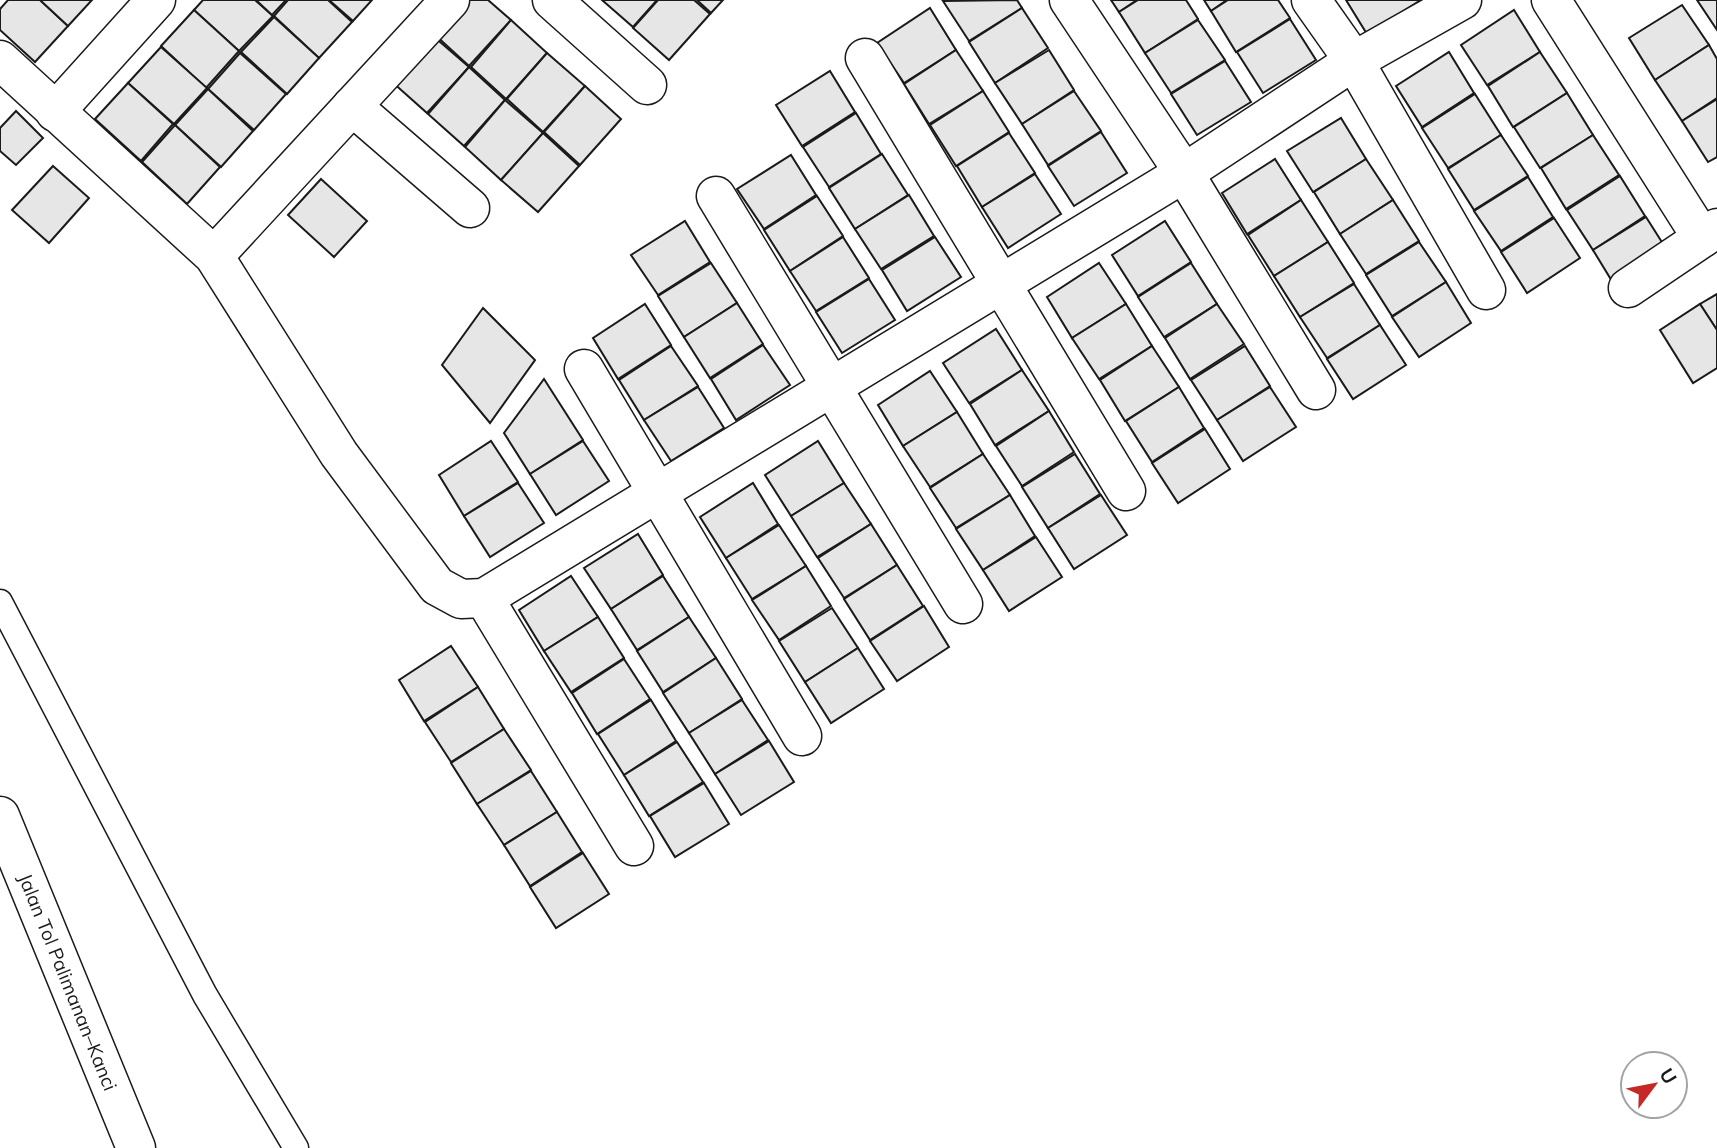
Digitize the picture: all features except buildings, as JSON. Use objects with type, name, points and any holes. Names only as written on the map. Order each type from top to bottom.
[{"type":"main road","points":[[55,112],[156,0]]},
{"type":"main road","points":[[214,256],[450,0]]},
{"type":"main road","points":[[552,0],[647,85]]},
{"type":"main road","points":[[1069,0],[1184,173],[1316,390]]},
{"type":"main road","points":[[1311,0],[1354,61],[1486,290]]},
{"type":"main road","points":[[0,60],[214,256],[339,453],[437,586],[461,599],[484,598],[1184,173],[1354,61],[1462,0]]},
{"type":"main road","points":[[1551,0],[1709,233],[1628,288]]},
{"type":"main road","points":[[865,58],[1126,491]]},
{"type":"main road","points":[[352,106],[470,208]]},
{"type":"main road","points":[[716,196],[963,604]]},
{"type":"main road","points":[[584,369],[656,495],[803,736]]},
{"type":"main road","points":[[484,598],[634,846]]},
{"type":"main road","name":"Jalan Tol Palimanan–Kanci","points":[[0,816],[136,1148]]},
{"type":"lane","points":[[0,602],[205,995],[296,1148]]}]
